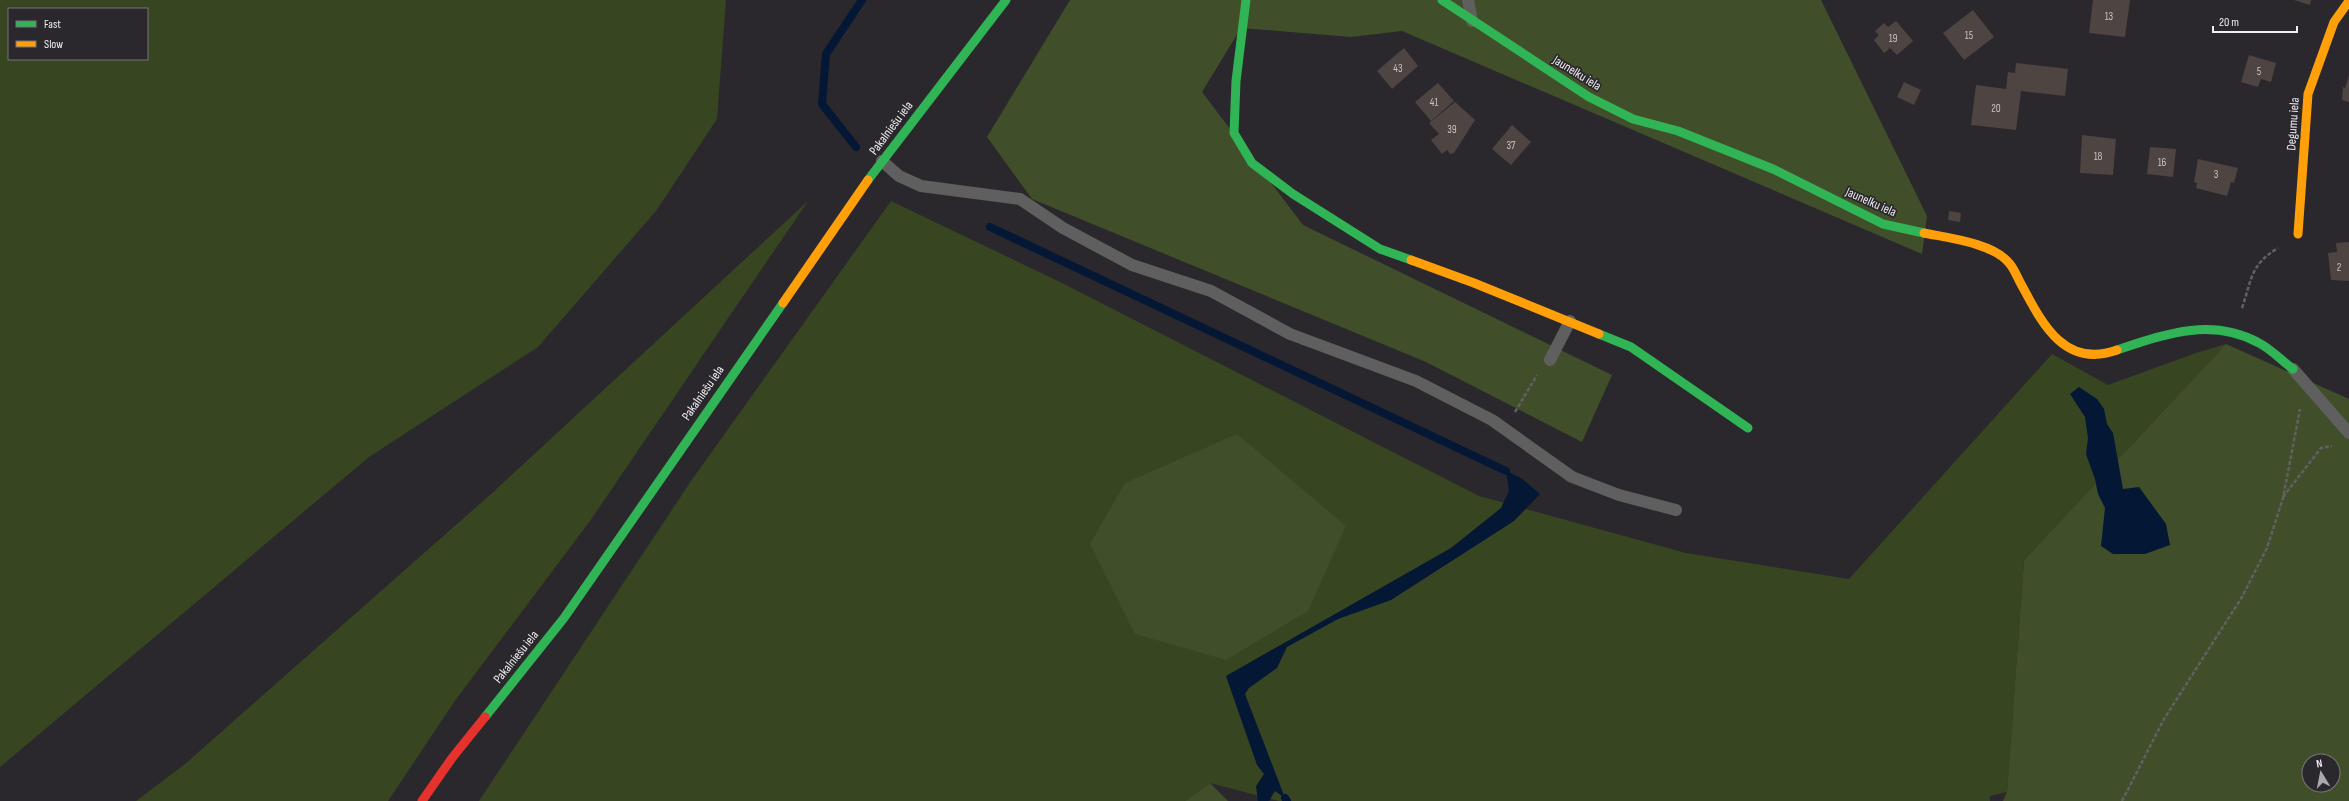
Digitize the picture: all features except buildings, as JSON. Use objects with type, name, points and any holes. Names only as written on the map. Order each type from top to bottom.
[{"type":"street","name":"Pakalniešu iela","points":[[422,801],[452,758],[564,618],[882,161],[1006,0]]},
{"type":"street","points":[[1246,0],[1236,81],[1234,133],[1252,163],[1293,194],[1380,249],[1570,321],[1631,347],[1748,428]]},
{"type":"street","name":"Jaunelku iela","points":[[1442,0],[1589,97],[1633,119],[1678,131],[1773,169],[1883,224],[1982,245],[2009,262],[2044,326],[2063,344],[2081,354],[2106,354],[2162,335],[2187,330],[2211,328],[2234,333],[2260,343],[2294,369]]},
{"type":"street","name":"Degumu iela","points":[[2298,234],[2308,94],[2334,22],[2349,1]]},
{"type":"lane","points":[[1468,0],[1472,20]]},
{"type":"lane","points":[[882,161],[899,176],[921,186],[1020,200],[1062,228],[1132,265],[1211,291],[1290,334],[1416,381],[1492,420],[1572,477],[1619,495],[1676,510]]},
{"type":"lane","points":[[1550,360],[1570,321]]},
{"type":"lane","points":[[2294,369],[2349,433]]},
{"type":"path","points":[[2234,333],[2255,268],[2263,257],[2298,234]]},
{"type":"path","points":[[1504,430],[1535,377],[1550,360]]},
{"type":"path","points":[[2122,801],[2164,719],[2245,590],[2267,548],[2283,498],[2300,411],[2299,404]]},
{"type":"path","points":[[2283,498],[2321,448],[2335,445]]},
{"type":"green space","points":[[0,0],[726,0],[717,119],[656,211],[538,347],[369,457],[0,767]]},
{"type":"green space","points":[[1070,0],[1821,0],[1927,216],[1922,254],[1402,31],[1351,37],[1241,28],[1202,92],[1303,225],[1612,375],[1582,442],[1426,362],[1032,199],[987,137]]},
{"type":"green space","points":[[808,201],[590,521],[454,702],[388,801],[136,801],[185,764],[491,494]]},
{"type":"green space","points":[[891,201],[1058,281],[1479,496],[1686,553],[1849,579],[2052,354],[2108,385],[2193,354],[2226,344],[2024,560],[2007,792],[1990,796],[1990,801],[1279,801],[1210,783],[1185,801],[479,801],[691,481]]},
{"type":"green space","points":[[2226,344],[2349,399],[2349,801],[2003,801],[2007,792],[2024,560]]},
{"type":"green space","points":[[1237,434],[1346,526],[1308,611],[1226,660],[1135,634],[1090,544],[1125,483]]},
{"type":"green space","points":[[1210,783],[1228,801],[1185,801]]},
{"type":"water","points":[[2079,387],[2097,399],[2104,409],[2107,424],[2113,433],[2123,489],[2139,487],[2166,524],[2170,545],[2145,554],[2113,554],[2101,546],[2105,508],[2098,494],[2095,479],[2086,454],[2088,438],[2085,417],[2070,394]]},
{"type":"water","points":[[1506,471],[1521,478],[1540,494],[1514,521],[1391,600],[1338,619],[1287,647],[1277,668],[1249,688],[1245,694],[1285,798],[1275,791],[1269,801],[1258,801],[1256,786],[1264,774],[1257,765],[1226,676],[1451,548],[1501,508],[1509,491]]},
{"type":"waterway","points":[[856,147],[822,104],[826,54],[862,0]]},
{"type":"waterway","points":[[990,227],[1506,471]]},
{"type":"traffic: fast","points":[[868,180],[1006,0]]},
{"type":"traffic: fast","points":[[1246,0],[1236,81],[1234,133],[1252,163],[1293,194],[1380,249],[1411,260]]},
{"type":"traffic: fast","points":[[1442,0],[1589,97],[1633,119],[1678,131],[1773,169],[1883,224],[1924,233]]},
{"type":"traffic: fast","points":[[485,717],[564,618],[783,303]]},
{"type":"traffic: fast","points":[[2117,350],[2170,334],[2188,331],[2223,331],[2241,335],[2259,343],[2293,369]]},
{"type":"traffic: fast","points":[[1599,334],[1631,347],[1748,428]]},
{"type":"traffic: slow","points":[[2298,234],[2308,94],[2334,22],[2349,1]]},
{"type":"traffic: slow","points":[[783,303],[868,180]]},
{"type":"traffic: slow","points":[[1924,233],[1970,242],[2002,256],[2012,267],[2037,313],[2047,327],[2057,339],[2069,348],[2083,353],[2099,354],[2117,350]]},
{"type":"traffic: slow","points":[[1411,260],[1474,283],[1599,334]]},
{"type":"traffic: jam","points":[[422,801],[452,758],[485,717]]}]
